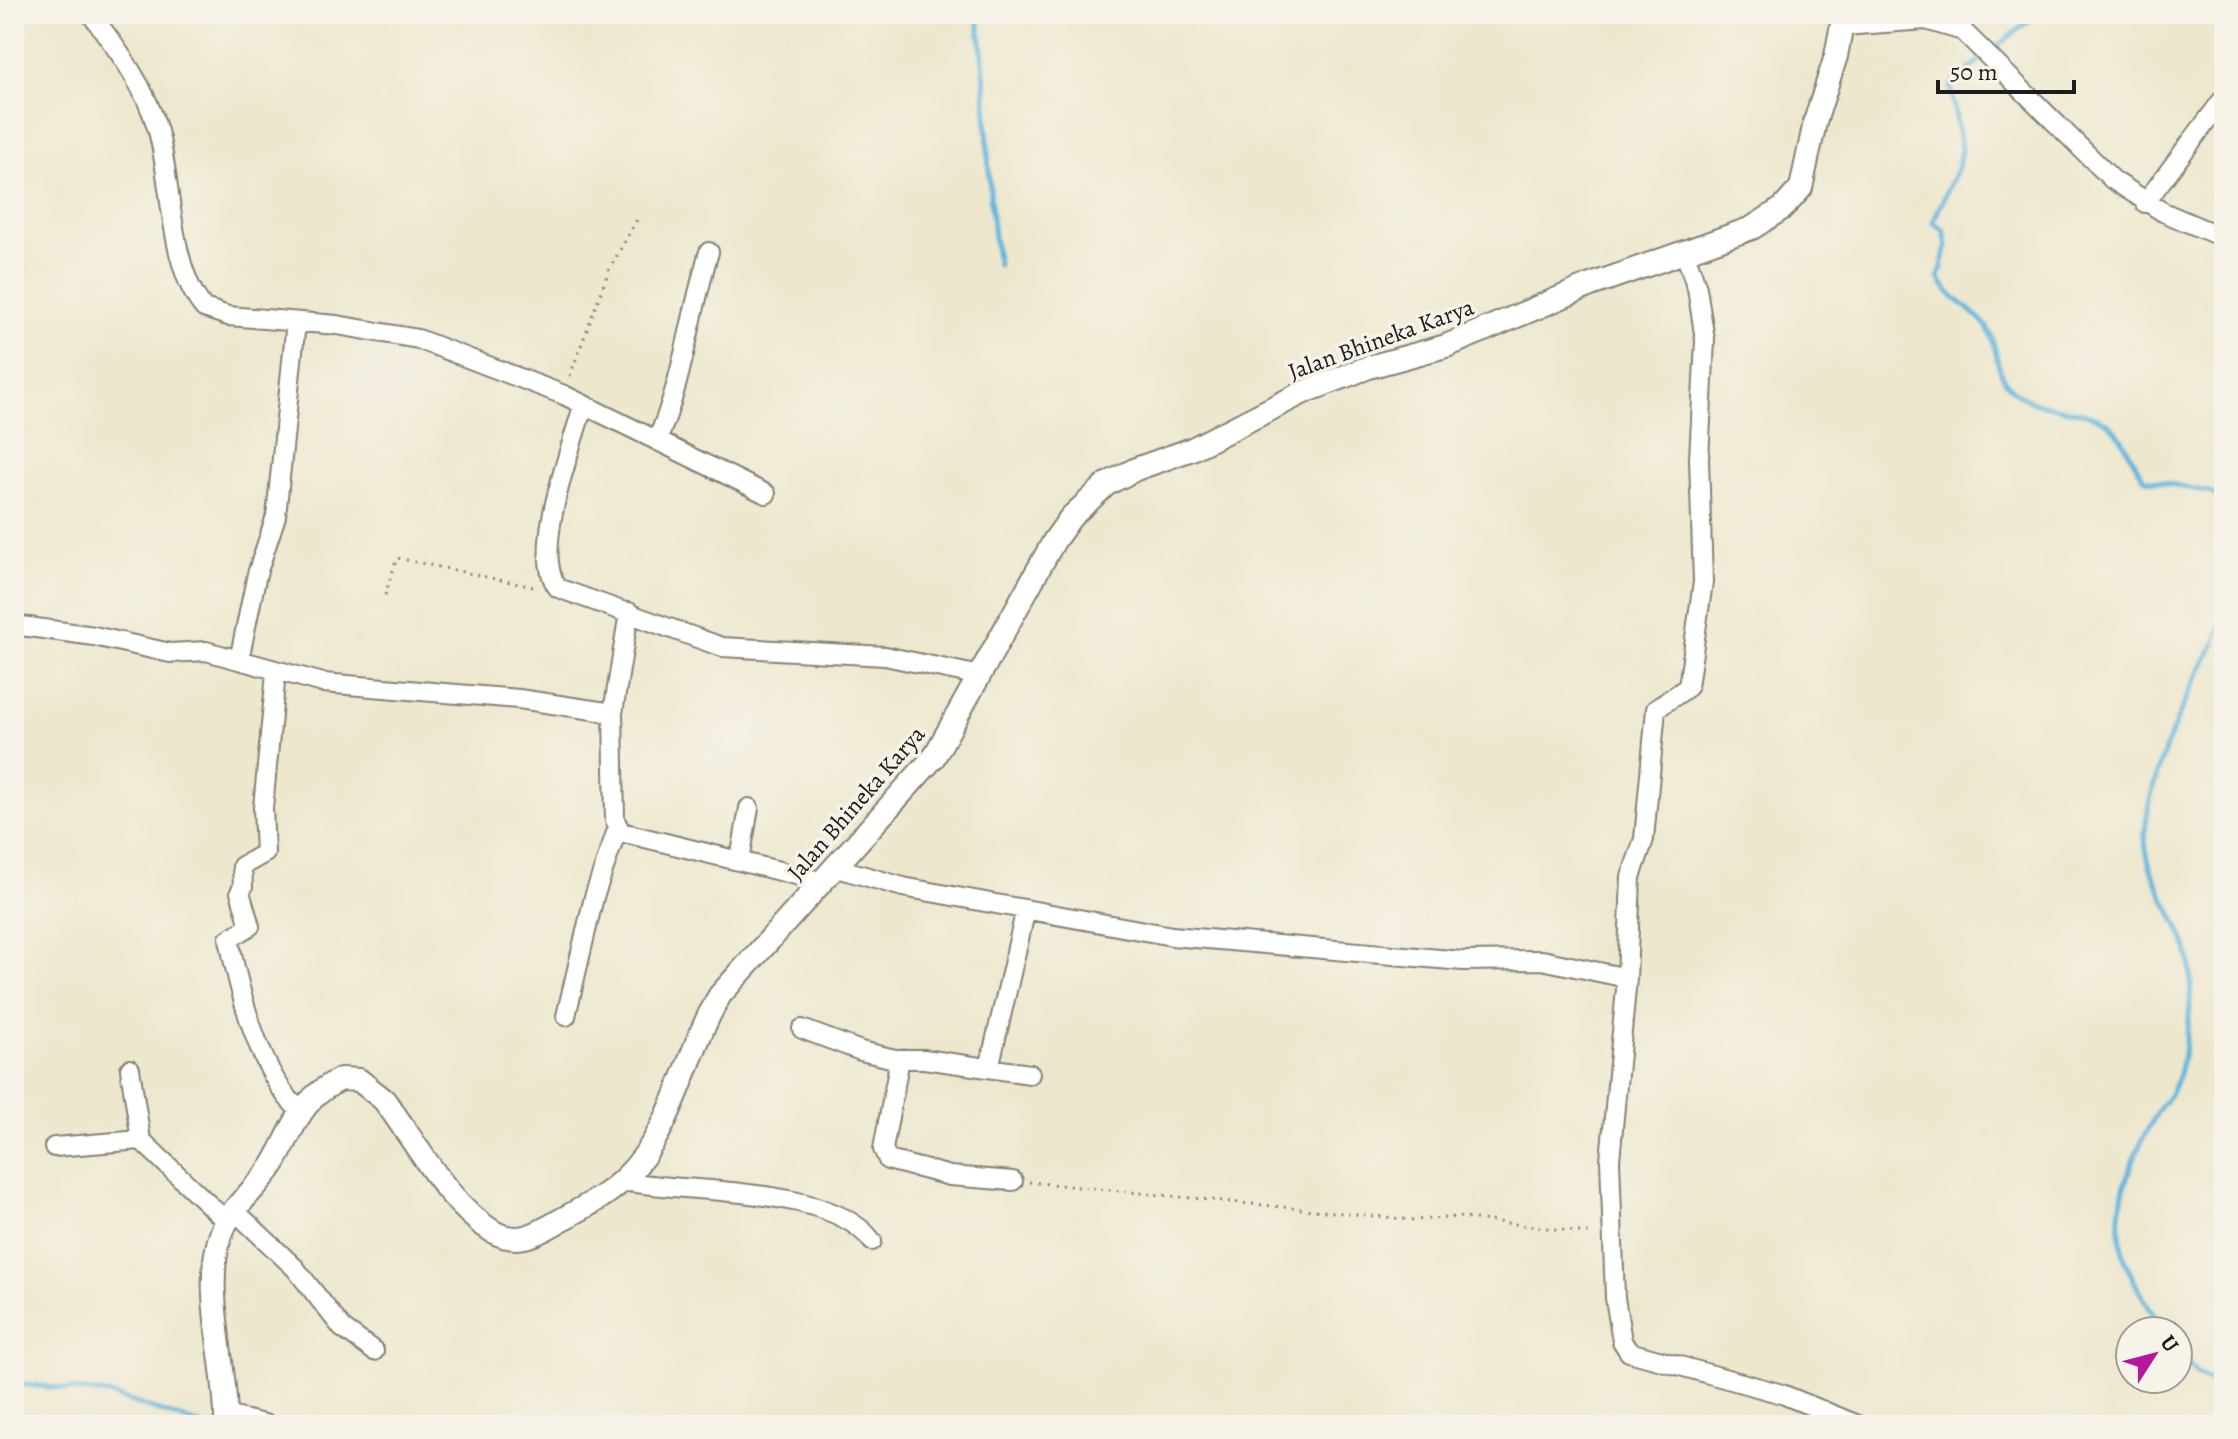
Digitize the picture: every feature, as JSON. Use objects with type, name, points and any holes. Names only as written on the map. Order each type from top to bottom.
[{"type":"street","points":[[91,14],[136,80],[158,128],[186,277],[199,302],[217,314],[418,339],[564,395],[766,494]]},
{"type":"street","points":[[1844,20],[1926,20],[1963,31],[1993,57],[2090,159],[2145,203],[2224,238]]},
{"type":"street","name":"Jalan Bhineka Karya","points":[[226,1422],[214,1268],[217,1243],[231,1216],[269,1171],[300,1110],[341,1079],[367,1084],[384,1100],[472,1214],[492,1231],[511,1239],[532,1236],[622,1181],[667,1115],[700,1033],[720,995],[934,757],[1054,541],[1071,517],[1118,477],[1192,449],[1302,393],[1369,367],[1446,346],[1588,286],[1752,228],[1797,195],[1844,20]]},
{"type":"street","points":[[2145,203],[2224,98]]},
{"type":"street","points":[[657,441],[679,383],[695,300],[709,252]]},
{"type":"street","points":[[1685,253],[1697,288],[1705,340],[1699,459],[1703,582],[1688,687],[1660,703],[1651,730],[1647,819],[1631,877],[1627,978],[1613,1117],[1615,1298],[1622,1341],[1629,1352],[1782,1394],[1858,1425]]},
{"type":"street","points":[[239,660],[257,574],[276,516],[296,322]]},
{"type":"street","points":[[583,406],[552,519],[548,568],[558,588],[722,647],[885,656],[980,676]]},
{"type":"street","points":[[566,1016],[594,897],[618,827],[613,713],[629,612]]},
{"type":"street","points":[[14,625],[94,636],[170,653],[206,651],[276,673],[323,683],[519,699],[613,713]]},
{"type":"street","points":[[276,673],[263,808],[265,853],[242,866],[243,887],[240,892],[250,926],[229,939],[250,1023],[284,1091],[300,1110]]},
{"type":"street","points":[[740,860],[749,808]]},
{"type":"street","points":[[618,827],[621,832],[740,860],[1172,936],[1463,961],[1542,960],[1627,978]]},
{"type":"street","points":[[989,1068],[1026,909]]},
{"type":"street","points":[[802,1029],[861,1051],[895,1059],[1030,1074]]},
{"type":"street","points":[[895,1059],[898,1069],[883,1149],[888,1160],[950,1176],[1013,1181]]},
{"type":"street","points":[[130,1069],[141,1140],[295,1268],[342,1328],[374,1351]]},
{"type":"street","points":[[54,1147],[141,1140]]},
{"type":"street","points":[[622,1181],[823,1207],[856,1223],[872,1241]]},
{"type":"street","points":[[226,1422],[268,1425]]},
{"type":"path","points":[[564,395],[609,270],[639,216]]},
{"type":"path","points":[[385,595],[397,558],[540,588],[558,588]]},
{"type":"path","points":[[1013,1181],[1414,1220],[1458,1217],[1613,1236]]},
{"type":"waterway","points":[[977,14],[998,265]]},
{"type":"waterway","points":[[2038,14],[1955,80],[1951,87],[1961,150],[1958,167],[1933,222],[1944,230],[1947,246],[1939,278],[1951,294],[1986,326],[2001,373],[2021,396],[2107,423],[2118,434],[2145,479],[2209,492],[2224,500]]},
{"type":"waterway","points":[[2153,1315],[2138,1289],[2124,1255],[2120,1208],[2128,1175],[2141,1143],[2179,1074],[2185,1047],[2191,978],[2183,938],[2149,864],[2145,844],[2146,823],[2164,752],[2215,641],[2224,613]]},
{"type":"waterway","points":[[2194,1371],[2224,1389]]},
{"type":"waterway","points":[[14,1383],[108,1394],[201,1425]]}]
